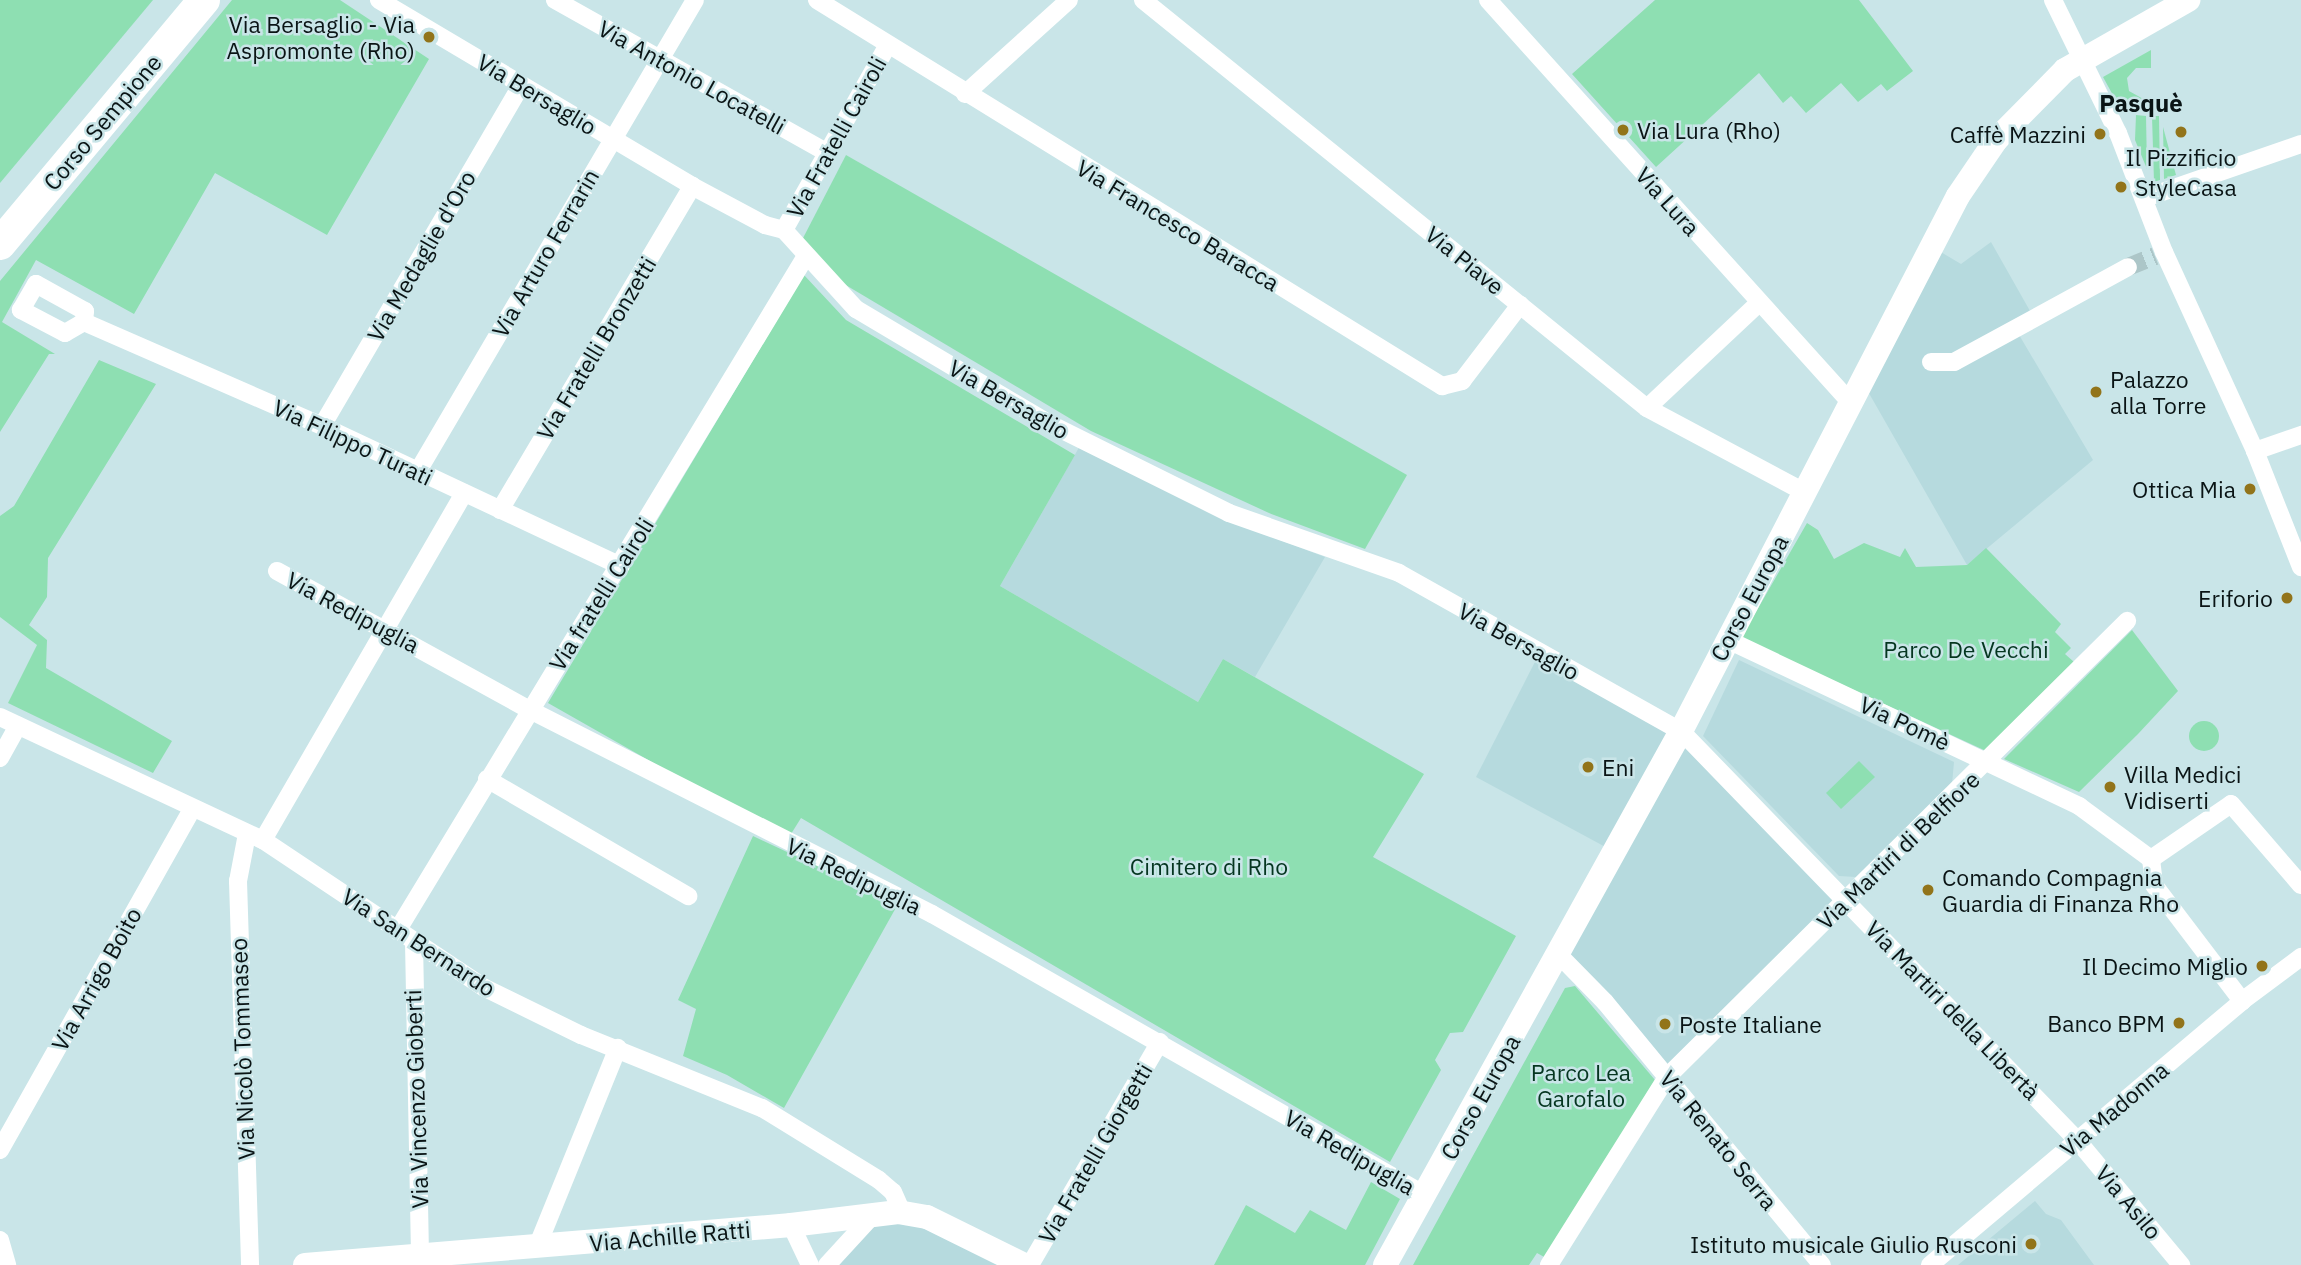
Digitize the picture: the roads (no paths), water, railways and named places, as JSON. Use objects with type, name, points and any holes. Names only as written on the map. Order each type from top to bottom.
[{"type":"highway","name":"Corso Sempione","points":[[0,213],[178,0]]},
{"type":"highway","name":"Corso Sempione","points":[[0,244],[204,0]]},
{"type":"main road","name":"Corso Europa","points":[[1385,1265],[1681,731],[1726,639],[1806,493],[1850,401],[1965,185],[1996,140],[2045,88],[2081,58],[2179,2]]},
{"type":"main road","name":"Via Achille Ratti","points":[[307,1265],[421,1256],[482,1258],[537,1247],[791,1225],[902,1212],[926,1217],[1024,1265]]},
{"type":"street","name":"Via Antonio Locatelli","points":[[555,0],[828,153]]},
{"type":"street","name":"Via Arturo Ferrarin","points":[[418,471],[695,0]]},
{"type":"street","name":"Via Francesco Baracca","points":[[817,0],[965,94],[1442,386],[1462,381],[1520,305]]},
{"type":"street","points":[[965,94],[1069,0]]},
{"type":"street","name":"Via Piave","points":[[1143,0],[1647,408],[1806,493]]},
{"type":"street","name":"Via Lura","points":[[1488,0],[1850,401]]},
{"type":"street","points":[[2053,0],[2145,198],[2159,254],[2255,451],[2301,567]]},
{"type":"street","name":"Via Bersaglio","points":[[383,1],[692,186],[765,225],[784,230],[856,309],[1048,423],[1229,513],[1399,573],[1681,731]]},
{"type":"street","name":"Via Fratelli Cairoli","points":[[784,230],[888,45]]},
{"type":"street","name":"Via Medaglie d'Oro","points":[[322,426],[521,86]]},
{"type":"street","points":[[2145,198],[2301,144]]},
{"type":"street","name":"Via Fratelli Bronzetti","points":[[500,510],[692,186]]},
{"type":"street","name":"Via fratelli Cairoli","points":[[397,931],[528,709],[621,566],[806,256]]},
{"type":"street","points":[[1931,362],[1954,362],[2128,267]]},
{"type":"street","points":[[1647,408],[1759,303]]},
{"type":"street","name":"Via Filippo Turati","points":[[84,322],[322,426],[621,566]]},
{"type":"street","points":[[2255,451],[2301,435]]},
{"type":"street","points":[[255,837],[386,628],[464,493]]},
{"type":"street","name":"Via Redipuglia","points":[[277,570],[528,709],[932,914],[1425,1195]]},
{"type":"street","name":"Via Martiri di Belfiore","points":[[1549,1265],[1667,1077],[1988,762],[2127,621]]},
{"type":"street","name":"Via Pomè","points":[[1726,639],[2079,806],[2151,859]]},
{"type":"street","name":"Via San Bernardo","points":[[0,718],[255,837],[485,988],[618,1048],[762,1108],[879,1180],[893,1192],[902,1212]]},
{"type":"street","points":[[0,758],[18,726]]},
{"type":"street","name":"Via Martiri della Libertà","points":[[1681,731],[2077,1140]]},
{"type":"street","points":[[487,779],[688,896]]},
{"type":"street","points":[[2242,1001],[2154,885],[2151,859],[2231,803],[2301,885]]},
{"type":"street","name":"Via Arrigo Boito","points":[[0,1150],[192,809]]},
{"type":"street","name":"Via Nicolò Tommaseo","points":[[250,1265],[238,881],[255,837]]},
{"type":"street","name":"Via Vincenzo Gioberti","points":[[414,942],[421,1256]]},
{"type":"street","name":"Via Renato Serra","points":[[1558,954],[1667,1077],[1822,1265]]},
{"type":"street","name":"Via Madonna","points":[[1930,1265],[2242,1001],[2301,957]]},
{"type":"street","name":"Via Fratelli Giorgetti","points":[[1030,1265],[1160,1042]]},
{"type":"street","points":[[537,1247],[618,1048]]},
{"type":"street","name":"Via Asilo","points":[[2077,1140],[2181,1265]]},
{"type":"street","points":[[827,1265],[873,1216]]},
{"type":"street","points":[[791,1225],[810,1265]]},
{"type":"street","points":[[0,1240],[7,1265]]},
{"type":"tunnel","points":[[2128,267],[2155,256]]},
{"type":"place","name":"Via Bersaglio - Via Aspromonte (Rho)","points":[[429,37]]},
{"type":"place","name":"Via Lura (Rho)","points":[[1623,130]]},
{"type":"place","name":"Il Pizzificio","points":[[2181,132]]},
{"type":"place","name":"Caffè Mazzini","points":[[2100,134]]},
{"type":"place","name":"StyleCasa","points":[[2121,187]]},
{"type":"place","name":"Palazzo alla Torre","points":[[2096,392]]},
{"type":"place","name":"Ottica Mia","points":[[2250,489]]},
{"type":"place","name":"Eriforio","points":[[2287,598]]},
{"type":"place","name":"Eni","points":[[1588,767]]},
{"type":"place","name":"Villa Medici Vidiserti","points":[[2110,787]]},
{"type":"place","name":"Comando Compagnia Guardia di Finanza Rho","points":[[1928,890]]},
{"type":"place","name":"Il Decimo Miglio","points":[[2262,966]]},
{"type":"place","name":"Banco BPM","points":[[2179,1023]]},
{"type":"place","name":"Poste Italiane","points":[[1665,1024]]},
{"type":"place","name":"Istituto musicale Giulio Rusconi","points":[[2031,1244]]},
{"type":"district","name":"Pasquè","points":[[2141,104]]},
{"type":"park label","name":"Parco De Vecchi","points":[[1966,649]]},
{"type":"park label","name":"Cimitero di Rho","points":[[1209,866]]},
{"type":"park label","name":"Parco Lea Garofalo","points":[[1581,1085]]}]
